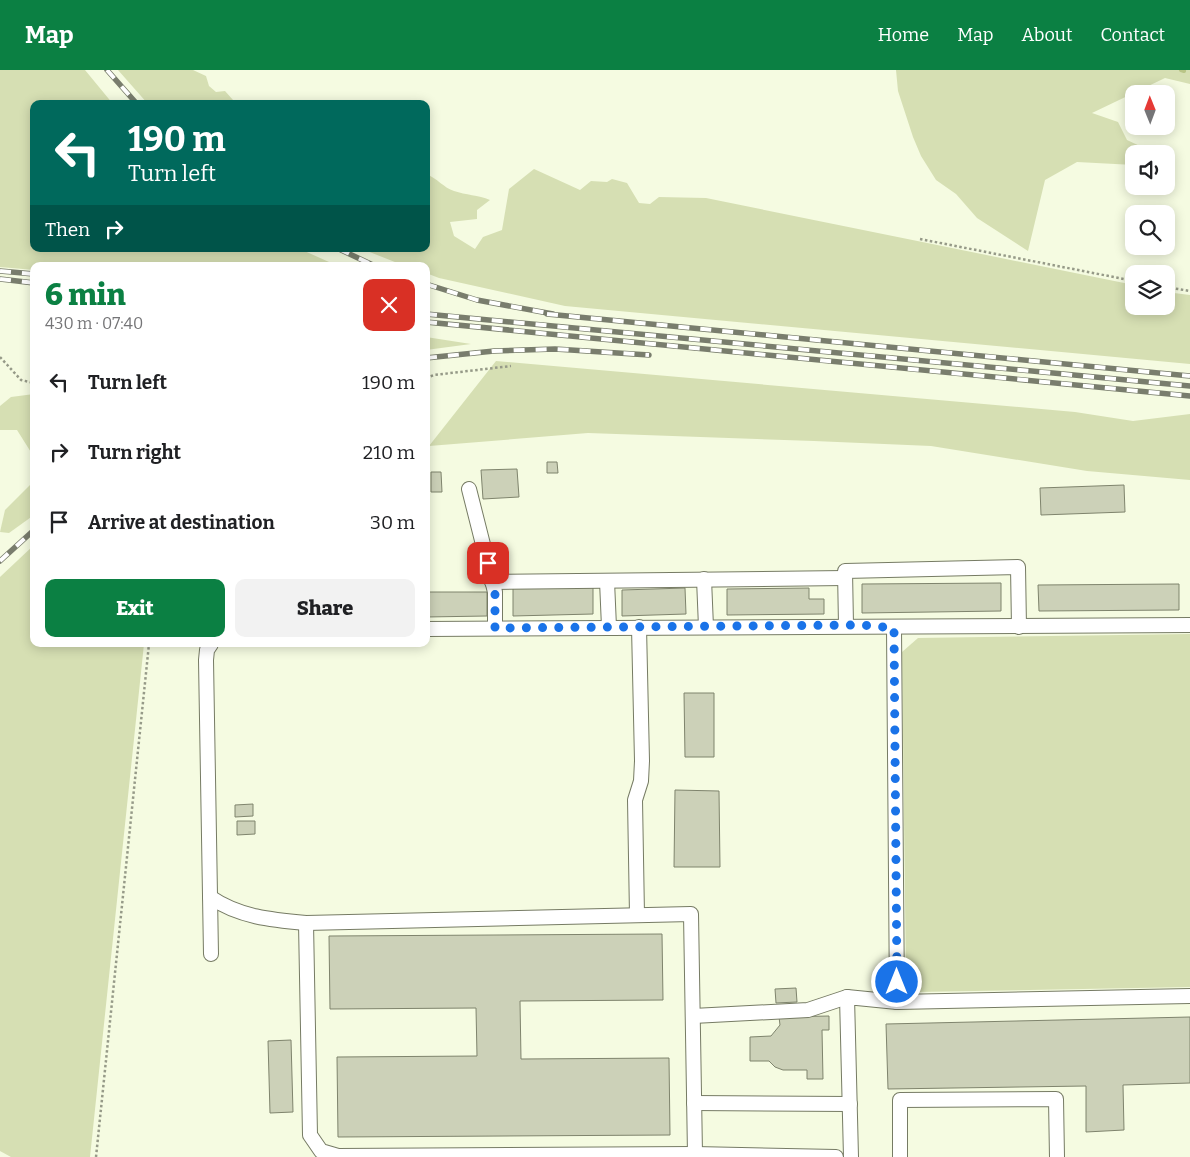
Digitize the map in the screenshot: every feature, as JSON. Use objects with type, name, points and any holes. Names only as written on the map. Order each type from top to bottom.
[{"type":"lane","points":[[469,489],[495,592],[495,628]]},
{"type":"lane","points":[[846,625],[845,571],[1018,567],[1019,627]]},
{"type":"lane","points":[[492,582],[845,578]]},
{"type":"lane","points":[[607,580],[609,628]]},
{"type":"lane","points":[[704,580],[706,627]]},
{"type":"lane","points":[[430,629],[846,625],[894,628],[1190,625]]},
{"type":"lane","points":[[638,915],[635,800],[641,781],[642,761],[639,627]]},
{"type":"lane","points":[[894,628],[897,1002]]},
{"type":"lane","points":[[208,647],[206,650],[206,660],[211,954]]},
{"type":"lane","points":[[210,897],[225,907],[246,914],[273,920],[306,923],[691,914],[695,1154]]},
{"type":"lane","points":[[306,923],[310,1135],[321,1151],[338,1156],[695,1154],[836,1157]]},
{"type":"lane","points":[[693,1016],[808,1010],[847,997],[897,1002],[1190,996]]},
{"type":"lane","points":[[847,997],[851,1157]]},
{"type":"lane","points":[[900,1157],[900,1100],[1056,1099],[1057,1157]]},
{"type":"lane","points":[[694,1103],[850,1104]]},
{"type":"path","points":[[920,240],[1125,279]]},
{"type":"path","points":[[1175,288],[1190,290]]},
{"type":"path","points":[[0,357],[21,380],[30,382]]},
{"type":"path","points":[[430,376],[511,366]]},
{"type":"path","points":[[96,1157],[149,647]]},
{"type":"green space","points":[[0,70],[85,70],[110,100],[30,100],[30,252],[307,252],[329,262],[30,262],[30,270],[0,267]]},
{"type":"green space","points":[[118,70],[193,70],[206,76],[209,86],[216,92],[225,91],[233,100],[144,100]]},
{"type":"green space","points":[[896,70],[1190,70],[1190,84],[1165,78],[1150,85],[1125,85],[1125,97],[1092,113],[1118,122],[1127,140],[1138,145],[1125,145],[1125,165],[1077,162],[1045,180],[1028,251],[977,218],[956,194],[936,180],[921,156],[898,91]]},
{"type":"green space","points":[[534,169],[580,190],[591,181],[607,182],[612,179],[627,183],[639,203],[650,204],[659,197],[706,198],[1125,283],[1125,315],[1175,315],[1175,293],[1190,295],[1190,364],[565,306],[439,278],[430,275],[430,262],[395,262],[370,252],[430,252],[430,176],[450,190],[490,200],[477,210],[477,219],[450,222],[454,236],[475,249],[483,237],[502,230],[509,189]]},
{"type":"green space","points":[[430,338],[471,344],[430,349]]},
{"type":"green space","points":[[496,361],[1075,412],[1133,421],[1190,414],[1190,480],[1087,471],[931,446],[588,433],[430,445]]},
{"type":"green space","points":[[30,395],[30,451],[17,430],[0,430],[0,406],[11,397]]},
{"type":"green space","points":[[30,485],[30,518],[9,533],[0,532],[5,510]]},
{"type":"green space","points":[[30,549],[30,647],[144,647],[90,1157],[11,1157],[0,1151],[0,577]]},
{"type":"green space","points":[[1190,634],[1190,987],[917,992],[906,982],[902,652],[918,638]]},
{"type":"building","points":[[547,462],[557,462],[558,473],[547,473]]},
{"type":"building","points":[[517,469],[519,497],[483,499],[481,470]]},
{"type":"building","points":[[431,472],[441,472],[442,492],[431,492]]},
{"type":"building","points":[[1124,485],[1125,512],[1041,515],[1040,488]]},
{"type":"building","points":[[1001,583],[1001,611],[862,613],[862,584]]},
{"type":"building","points":[[1179,584],[1179,610],[1039,611],[1038,585]]},
{"type":"building","points":[[593,587],[593,614],[513,616],[513,588]]},
{"type":"building","points":[[685,588],[686,614],[622,616],[622,590]]},
{"type":"building","points":[[809,588],[809,599],[824,599],[824,614],[727,615],[727,589]]},
{"type":"building","points":[[430,592],[487,592],[487,616],[430,617]]},
{"type":"building","points":[[684,693],[714,693],[714,757],[685,757]]},
{"type":"building","points":[[675,790],[719,791],[720,867],[674,867]]},
{"type":"building","points":[[253,804],[253,816],[235,817],[235,805]]},
{"type":"building","points":[[237,821],[255,821],[255,834],[237,835]]},
{"type":"building","points":[[662,934],[663,1000],[520,1001],[521,1059],[669,1058],[670,1135],[338,1137],[337,1057],[477,1056],[476,1008],[330,1009],[329,936]]},
{"type":"building","points":[[796,988],[797,1002],[776,1003],[775,989]]},
{"type":"building","points":[[829,1016],[829,1030],[822,1030],[823,1079],[807,1079],[807,1070],[783,1070],[775,1067],[769,1061],[750,1061],[750,1037],[771,1036],[780,1025],[779,1017]]},
{"type":"building","points":[[1190,1017],[1190,1083],[1123,1085],[1124,1130],[1086,1132],[1086,1086],[888,1089],[886,1024]]},
{"type":"building","points":[[291,1040],[293,1112],[270,1113],[268,1041]]},
{"type":"railway","points":[[107,70],[133,100]]},
{"type":"railway","points":[[345,252],[367,262]]},
{"type":"railway","points":[[0,271],[30,274]]},
{"type":"railway","points":[[0,279],[30,283]]},
{"type":"railway","points":[[430,285],[477,300],[553,314]]},
{"type":"railway","points":[[430,314],[1190,386]]},
{"type":"railway","points":[[547,314],[1190,376]]},
{"type":"railway","points":[[430,322],[1190,396]]},
{"type":"railway","points":[[430,358],[494,351],[555,349],[649,355]]},
{"type":"railway","points":[[0,561],[30,534]]},
{"type":"route","points":[[488,563],[495,592],[495,628],[862,625],[894,628],[897,982]]}]
